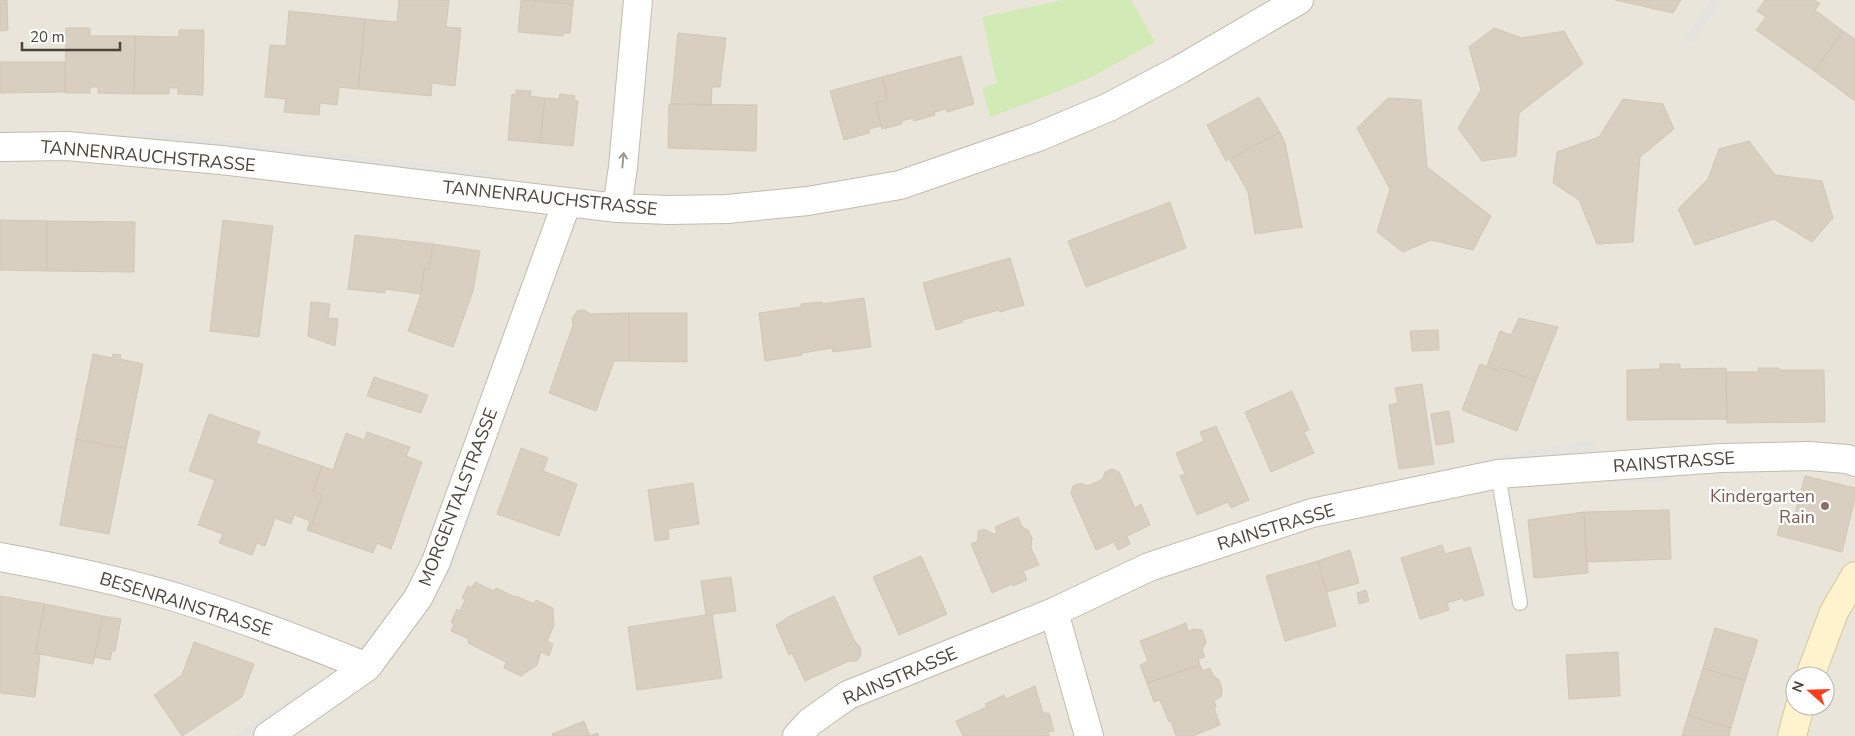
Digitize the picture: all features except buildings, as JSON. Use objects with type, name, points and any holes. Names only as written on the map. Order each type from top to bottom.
[{"type":"main road","points":[[1814,666],[1834,612],[1855,576]]},
{"type":"main road","points":[[1792,736],[1797,716]]},
{"type":"street","points":[[617,208],[623,167],[638,0]]},
{"type":"street","name":"TANNENRAUCHSTRASSE","points":[[0,147],[66,146],[221,160],[617,208],[669,210],[727,209],[808,200],[900,185],[1038,137],[1109,106],[1179,70],[1299,0]]},
{"type":"street","name":"MORGENTALSTRASSE","points":[[268,736],[367,666],[418,598],[436,562],[567,202]]},
{"type":"street","name":"RAINSTRASSE","points":[[797,736],[810,722],[848,695],[1054,612],[1149,567],[1312,513],[1498,474],[1721,458],[1809,456],[1847,459],[1855,462]]},
{"type":"street","name":"BESENRAINSTRASSE","points":[[0,557],[117,581],[176,598],[237,617],[367,666]]},
{"type":"street","points":[[1054,612],[1088,736]]},
{"type":"lane","points":[[1498,474],[1520,603]]},
{"type":"shaded area","points":[[0,0],[1855,0],[1855,736],[0,736]]},
{"type":"shaded area","points":[[1712,0],[1722,0],[1691,44],[1684,39]]},
{"type":"shaded area","points":[[139,130],[501,173],[500,183],[138,141]]},
{"type":"shaded area","points":[[1592,440],[1594,451],[1485,470],[1484,459]]},
{"type":"shaded area","points":[[483,454],[492,458],[445,589],[436,586]]},
{"type":"shaded area","points":[[1669,471],[1670,481],[1602,482],[1602,472]]},
{"type":"shaded area","points":[[152,573],[294,620],[297,633],[149,584]]},
{"type":"shaded area","points":[[311,684],[316,691],[251,736],[235,736]]},
{"type":"shaded area","points":[[879,689],[883,698],[839,719],[835,710]]},
{"type":"green space","points":[[1064,0],[1131,0],[1155,42],[1093,76],[990,117],[982,88],[997,83],[982,17]]},
{"type":"place","name":"Kindergarten Rain","points":[[1825,506]]}]
